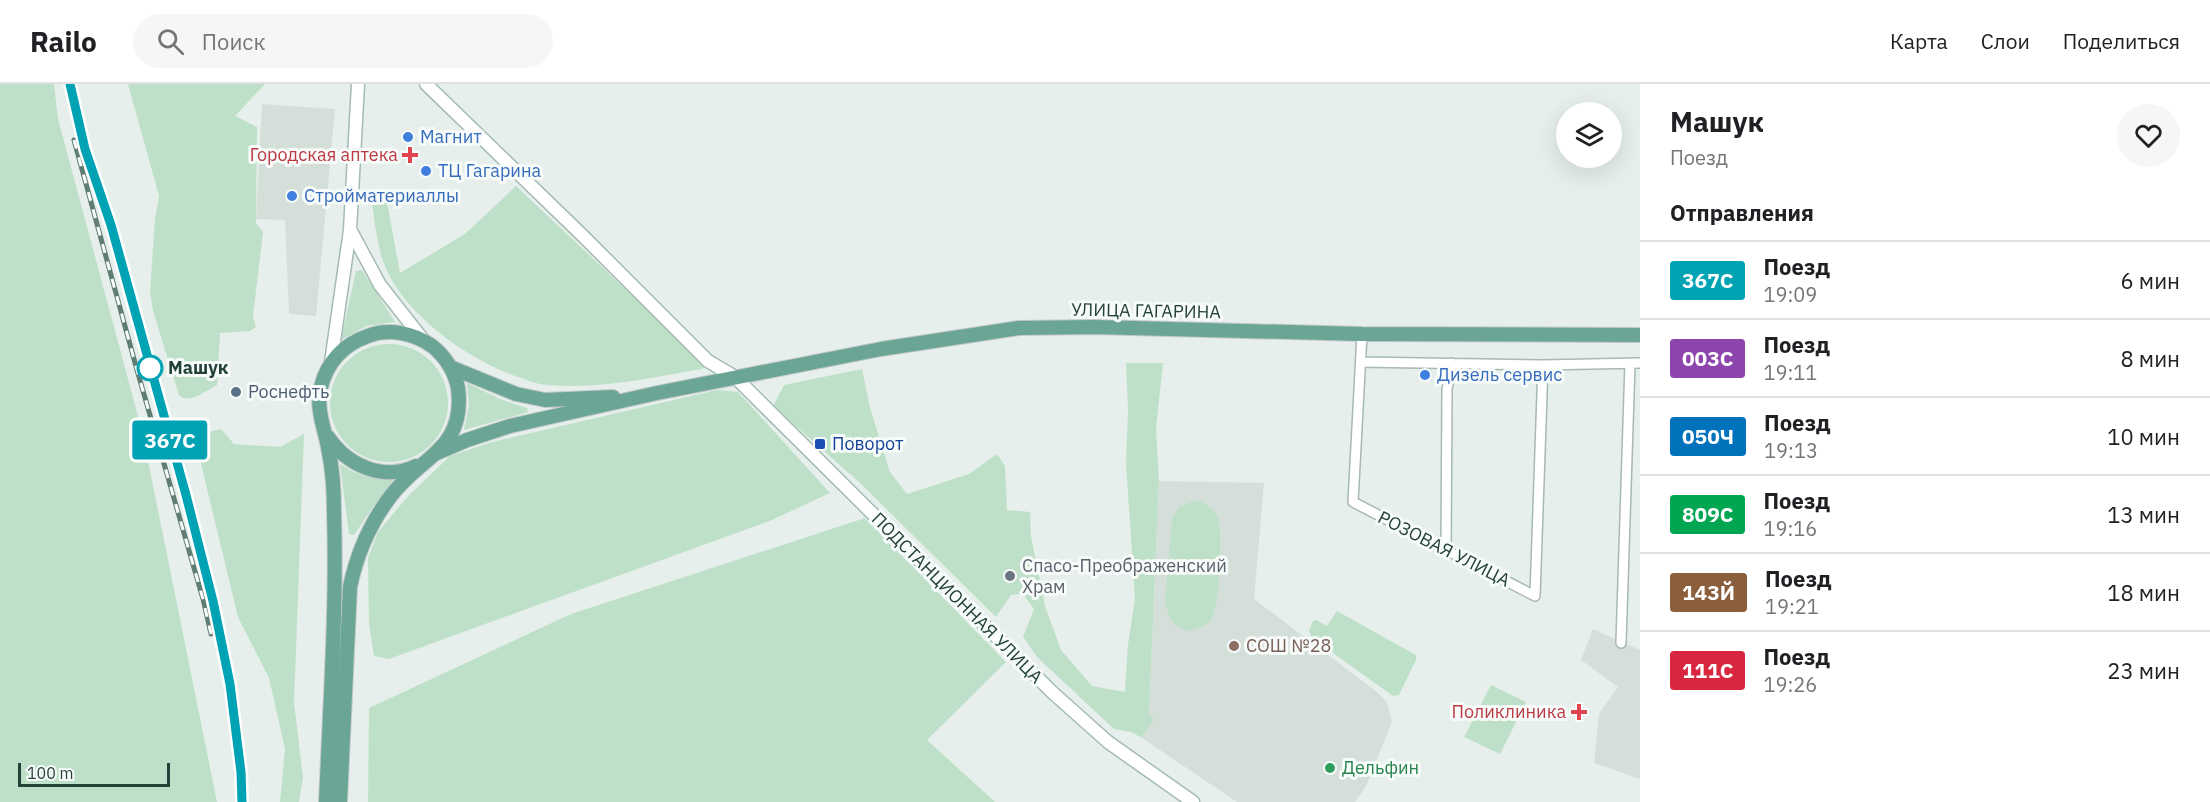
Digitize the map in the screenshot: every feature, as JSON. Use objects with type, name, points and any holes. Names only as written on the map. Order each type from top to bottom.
[{"type":"main road","name":"УЛИЦА ГАГАРИНА","points":[[657,393],[881,349],[1019,328],[1094,327],[1362,334],[1640,335]]},
{"type":"main road","points":[[326,802],[335,568],[334,509],[330,455],[319,401],[324,376],[331,362],[343,349],[357,339],[373,334],[390,332],[408,334],[434,348],[450,366],[457,384],[459,402],[457,421],[449,438],[432,457],[403,480],[376,516],[364,536],[354,565],[350,587],[340,802]]},
{"type":"main road","points":[[450,366],[516,394],[545,399],[574,400],[657,393]]},
{"type":"main road","points":[[326,433],[335,447],[362,467],[378,471],[403,470],[467,440],[510,426],[657,393]]},
{"type":"street","points":[[331,362],[350,230],[358,84]]},
{"type":"street","name":"ПОДСТАНЦИОННАЯ УЛИЦА","points":[[426,84],[708,361],[735,377],[1053,693],[1108,742],[1193,802]]},
{"type":"street","points":[[350,230],[380,285],[424,341]]},
{"type":"street","points":[[1362,334],[1361,362],[1543,365],[1635,363],[1621,643]]},
{"type":"street","name":"РОЗОВАЯ УЛИЦА","points":[[1361,362],[1353,502],[1535,596],[1543,365]]},
{"type":"street","points":[[1446,551],[1447,389],[1452,363]]},
{"type":"shaded area","name":"Стройматериаллы","points":[[262,104],[335,109],[316,316],[289,314],[285,220],[256,219]]},
{"type":"shaded area","name":"СОШ №28","points":[[1159,481],[1264,483],[1254,599],[1387,702],[1392,722],[1366,786],[1355,802],[1237,802],[1142,738],[1154,719],[1149,715]]},
{"type":"shaded area","points":[[1593,629],[1640,650],[1640,779],[1594,763],[1599,714],[1618,687],[1581,660]]},
{"type":"green space","points":[[0,84],[54,84],[58,119],[142,431],[217,802],[0,802]]},
{"type":"green space","points":[[128,84],[265,84],[235,116],[257,127],[256,223],[263,232],[253,317],[256,327],[250,331],[220,333],[217,385],[192,398],[183,398],[179,395],[153,311],[150,292],[155,219],[159,196]]},
{"type":"green space","points":[[516,186],[706,365],[702,369],[601,385],[540,384],[498,369],[478,358],[457,346],[419,315],[403,297],[382,258],[371,195],[385,191],[400,273],[465,234]]},
{"type":"green space","points":[[362,270],[395,322],[367,326],[341,340],[356,271]]},
{"type":"green space","points":[[389,344],[412,348],[431,361],[444,380],[448,403],[444,426],[431,445],[412,458],[389,462],[366,458],[347,445],[334,426],[330,403],[334,380],[347,361],[366,348]]},
{"type":"green space","points":[[1126,363],[1163,363],[1156,428],[1159,481],[1149,714],[1154,719],[1142,738],[1131,732],[1114,729],[1038,658],[1023,637],[1034,609],[1023,594],[1011,595],[996,617],[860,483],[773,406],[784,385],[862,369],[870,408],[890,472],[907,494],[969,474],[997,454],[1005,466],[1007,510],[1030,512],[1031,536],[1045,606],[1061,650],[1092,686],[1125,692],[1128,644],[1135,599],[1126,463],[1128,408]]},
{"type":"green space","points":[[467,383],[500,399],[527,408],[528,412],[464,430],[469,405]]},
{"type":"green space","points":[[717,390],[738,392],[830,493],[772,520],[389,659],[374,656],[369,624],[368,558],[378,532],[408,496],[450,456],[492,442]]},
{"type":"green space","points":[[221,429],[234,444],[280,447],[304,434],[294,703],[303,777],[299,802],[280,802],[285,749],[269,678],[238,617],[194,435]]},
{"type":"green space","points":[[340,464],[366,476],[394,480],[354,535],[349,534]]},
{"type":"green space","points":[[1197,500],[1212,509],[1218,518],[1220,571],[1216,602],[1210,621],[1188,631],[1177,626],[1170,618],[1165,601],[1172,519],[1179,507]]},
{"type":"green space","points":[[865,518],[1006,662],[927,740],[995,802],[368,802],[369,708],[571,614]]},
{"type":"green space","points":[[1337,611],[1416,655],[1416,660],[1399,695],[1393,696],[1312,638],[1309,631],[1313,621],[1316,620],[1327,626]]},
{"type":"green space","points":[[1491,685],[1526,702],[1500,754],[1464,737]]},
{"type":"railway","points":[[70,84],[85,149],[111,226],[213,601],[230,684],[241,772],[242,802]]},
{"type":"railway","points":[[74,140],[211,634]]},
{"type":"train","name":"367С","points":[[70,84],[85,149],[111,225],[213,601],[230,684],[241,772],[242,802]]},
{"type":"place","name":"Магнит","points":[[408,137]]},
{"type":"place","name":"Городская аптека","points":[[410,155]]},
{"type":"place","name":"ТЦ Гагарина","points":[[426,171]]},
{"type":"place","name":"Стройматериаллы","points":[[292,196]]},
{"type":"place","name":"Машук","points":[[150,368]]},
{"type":"place","name":"Дизель сервис","points":[[1425,375]]},
{"type":"place","name":"Роснефть","points":[[236,392]]},
{"type":"place","name":"Поворот","points":[[820,444]]},
{"type":"place","name":"Спасо-Преображенский Храм","points":[[1010,576]]},
{"type":"place","name":"СОШ №28","points":[[1234,646]]},
{"type":"place","name":"Поликлиника","points":[[1579,712]]},
{"type":"place","name":"Дельфин","points":[[1330,768]]}]
